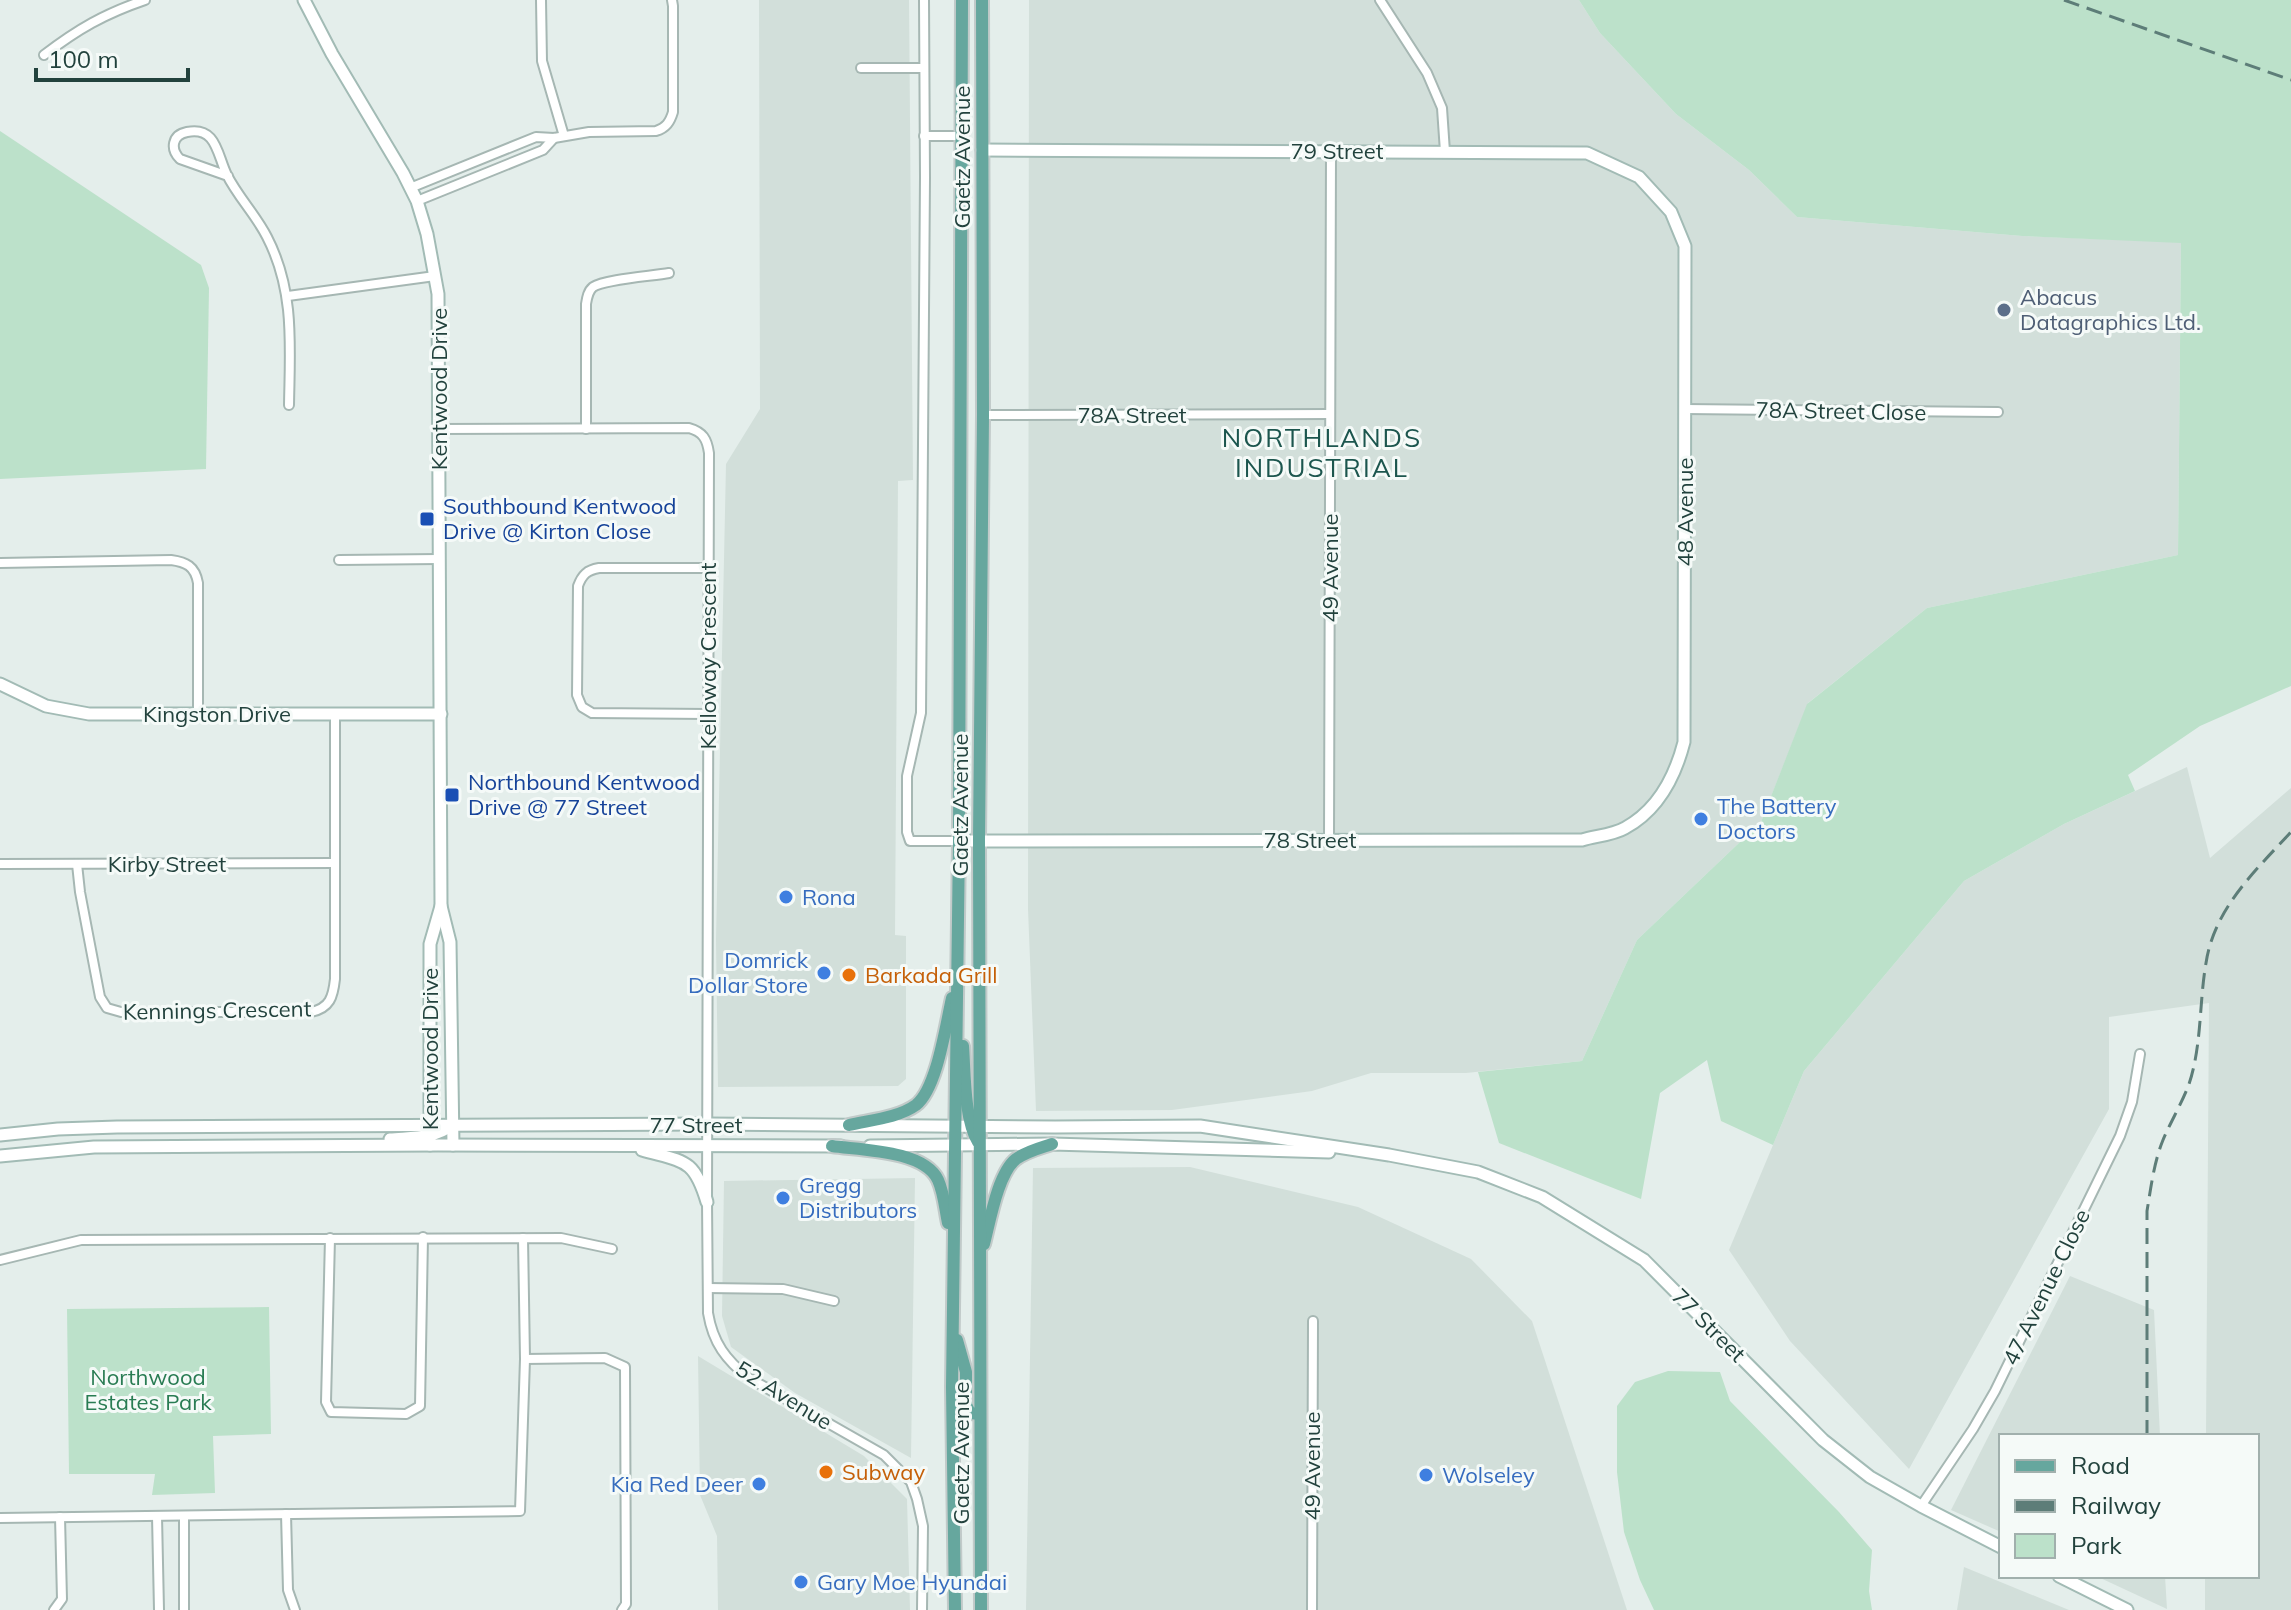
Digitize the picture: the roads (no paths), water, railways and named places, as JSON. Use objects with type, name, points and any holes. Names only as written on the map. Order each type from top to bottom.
[{"type":"main road","name":"Gaetz Avenue","points":[[955,1610],[953,1325],[959,841],[962,0]]},
{"type":"main road","name":"Gaetz Avenue","points":[[981,1610],[980,1145],[976,1126],[983,415],[982,0]]},
{"type":"main road","points":[[849,1125],[904,1111],[922,1100],[931,1085],[958,975]]},
{"type":"main road","points":[[958,975],[967,1095],[976,1126]]},
{"type":"main road","points":[[979,1262],[1007,1170],[1017,1158],[1052,1144]]},
{"type":"main road","points":[[832,1146],[914,1159],[933,1172],[942,1192],[954,1255]]},
{"type":"main road","points":[[953,1325],[966,1372],[967,1407],[970,1413],[980,1414]]},
{"type":"street","points":[[44,55],[77,30],[116,10],[145,0]]},
{"type":"street","name":"Kentwood Drive","points":[[304,0],[417,201],[435,276],[439,311],[441,906],[450,942],[453,1145]]},
{"type":"street","points":[[541,0],[542,61],[559,137]]},
{"type":"street","points":[[410,188],[536,137],[656,131],[667,125],[673,112],[672,0]]},
{"type":"street","name":"Gaetz Avenue","points":[[924,0],[921,713],[907,776],[907,832],[910,841],[959,841]]},
{"type":"street","points":[[1380,0],[1427,73],[1442,108],[1445,152]]},
{"type":"street","points":[[861,68],[924,68]]},
{"type":"street","points":[[228,176],[180,159],[174,153],[176,138],[182,133],[199,131],[207,134],[218,148],[228,176],[266,234],[275,254],[288,296],[289,405]]},
{"type":"street","points":[[924,136],[961,136]]},
{"type":"street","points":[[417,201],[543,150],[559,137]]},
{"type":"street","name":"79 Street","points":[[982,150],[1587,153],[1639,177],[1671,212]]},
{"type":"street","name":"49 Avenue","points":[[1329,840],[1331,151]]},
{"type":"street","name":"48 Avenue","points":[[1652,806],[1677,768],[1684,742],[1685,246],[1671,212]]},
{"type":"street","points":[[586,429],[586,304],[589,292],[604,283],[669,273]]},
{"type":"street","points":[[288,296],[435,276]]},
{"type":"street","name":"78A Street Close","points":[[1685,409],[1998,412]]},
{"type":"street","name":"78A Street","points":[[983,415],[1330,414]]},
{"type":"street","name":"Kelloway Crescent","points":[[439,429],[689,428],[703,435],[708,444],[709,1145]]},
{"type":"street","points":[[339,560],[439,559]]},
{"type":"street","points":[[0,563],[171,560],[188,564],[197,575],[198,583],[198,714]]},
{"type":"street","points":[[708,568],[599,568],[585,573],[578,586],[577,695],[582,707],[592,713],[708,714]]},
{"type":"street","name":"Kingston Drive","points":[[0,684],[26,698],[66,711],[89,714],[441,714]]},
{"type":"street","name":"Kennings Crescent","points":[[77,864],[100,997],[107,1008],[121,1012],[311,1012],[325,1007],[334,991],[335,714]]},
{"type":"street","name":"78 Street","points":[[959,841],[1582,840],[1624,829],[1652,806]]},
{"type":"street","name":"Kirby Street","points":[[0,864],[334,863]]},
{"type":"street","name":"Kentwood Drive","points":[[430,1136],[430,944],[441,906]]},
{"type":"street","name":"47 Avenue Close","points":[[1921,1506],[1995,1391],[2120,1136],[2132,1102],[2140,1054]]},
{"type":"street","name":"77 Street","points":[[430,1136],[452,1125],[1200,1126],[1478,1172],[1542,1197],[1644,1260],[1823,1440],[1870,1477],[1999,1546]]},
{"type":"street","name":"77 Street","points":[[0,1135],[117,1127],[430,1136],[453,1145],[1052,1144],[1389,1155]]},
{"type":"street","points":[[0,1156],[94,1147],[355,1147],[369,1140],[430,1136]]},
{"type":"street","name":"52 Avenue","points":[[709,1145],[708,1313],[714,1338],[737,1369],[749,1378],[884,1455],[911,1482],[923,1526],[922,1610]]},
{"type":"street","points":[[626,1146],[693,1168],[700,1178],[707,1202]]},
{"type":"street","points":[[330,1238],[326,1402],[331,1412],[406,1414],[420,1406],[423,1237]]},
{"type":"street","points":[[0,1518],[520,1511],[525,1359],[523,1238]]},
{"type":"street","points":[[0,1260],[81,1240],[561,1238],[612,1249]]},
{"type":"street","points":[[708,1288],[783,1289],[834,1301]]},
{"type":"street","name":"49 Avenue","points":[[1312,1610],[1313,1321]]},
{"type":"street","points":[[525,1359],[605,1358],[625,1367],[626,1604],[622,1610]]},
{"type":"street","points":[[286,1514],[288,1590],[295,1610]]},
{"type":"street","points":[[157,1516],[159,1610]]},
{"type":"street","points":[[184,1516],[184,1610]]},
{"type":"street","points":[[54,1610],[62,1599],[60,1517]]},
{"type":"street","points":[[2063,1578],[2127,1610]]},
{"type":"railway","points":[[2064,0],[2291,80]]},
{"type":"railway","points":[[2147,1434],[2147,1211],[2155,1166],[2193,1069],[2210,943],[2238,892],[2291,832]]},
{"type":"place","name":"Abacus Datagraphics Ltd.","points":[[2004,310]]},
{"type":"place","name":"Southbound Kentwood Drive @ Kirton Close","points":[[427,519]]},
{"type":"place","name":"Northbound Kentwood Drive @ 77 Street","points":[[452,795]]},
{"type":"place","name":"The Battery Doctors","points":[[1701,819]]},
{"type":"place","name":"Rona","points":[[786,897]]},
{"type":"place","name":"Domrick Dollar Store","points":[[824,973]]},
{"type":"place","name":"Barkada Grill","points":[[849,975]]},
{"type":"place","name":"Gregg Distributors","points":[[783,1198]]},
{"type":"place","name":"Subway","points":[[826,1472]]},
{"type":"place","name":"Wolseley","points":[[1426,1475]]},
{"type":"place","name":"Kia Red Deer","points":[[759,1484]]},
{"type":"place","name":"Gary Moe Hyundai","points":[[801,1582]]},
{"type":"district","name":"NORTHLANDS INDUSTRIAL","points":[[1322,452]]},
{"type":"park label","name":"Northwood Estates Park","points":[[148,1390]]}]
